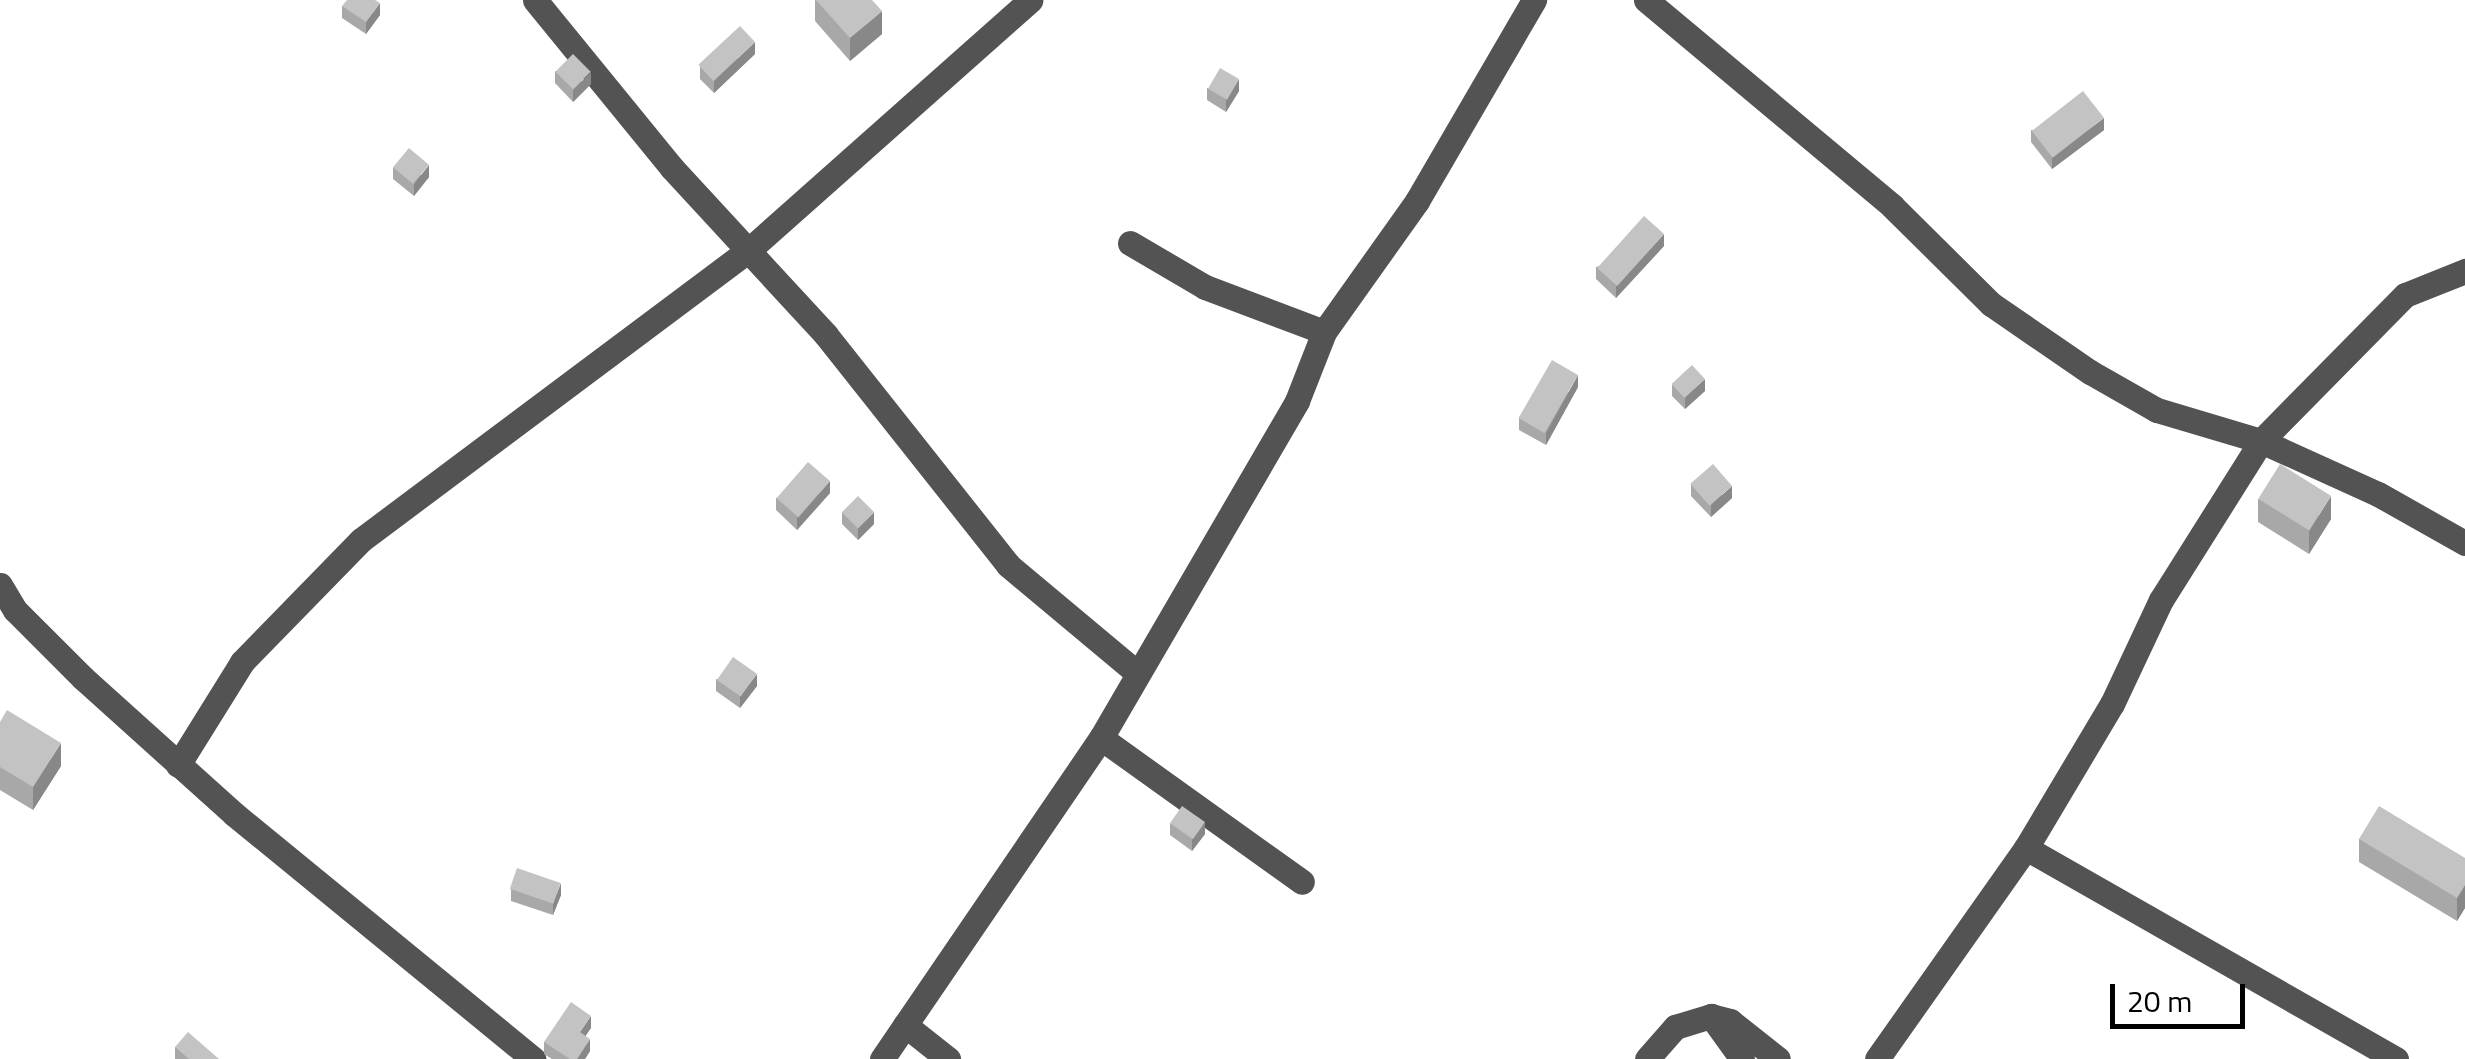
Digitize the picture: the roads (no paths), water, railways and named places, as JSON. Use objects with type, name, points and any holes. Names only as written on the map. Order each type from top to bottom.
[{"type":"street","points":[[535,0],[672,168],[750,249],[906,432],[1008,565],[1137,673]]},
{"type":"street","points":[[178,764],[242,662],[361,540],[750,249],[1030,0]]},
{"type":"street","points":[[882,1059],[1101,738],[1288,416],[1324,332],[1417,201],[1534,0]]},
{"type":"street","points":[[1646,0],[1892,206],[1991,304],[2157,410],[2261,441],[2378,494],[2465,543]]},
{"type":"street","points":[[1130,243],[1205,286],[1324,332]]},
{"type":"street","points":[[1877,1059],[2026,848],[2112,704],[2161,600],[2261,441],[2405,295],[2465,271]]},
{"type":"street","points":[[0,585],[29,624],[178,764],[533,1059]]},
{"type":"street","points":[[1101,738],[1302,882]]},
{"type":"street","points":[[2026,848],[2396,1059]]},
{"type":"street","points":[[1711,1016],[1742,1059]]},
{"type":"street","points":[[1647,1059],[1675,1028],[1711,1016],[1730,1021],[1778,1059]]},
{"type":"street","points":[[905,1025],[948,1059]]}]
